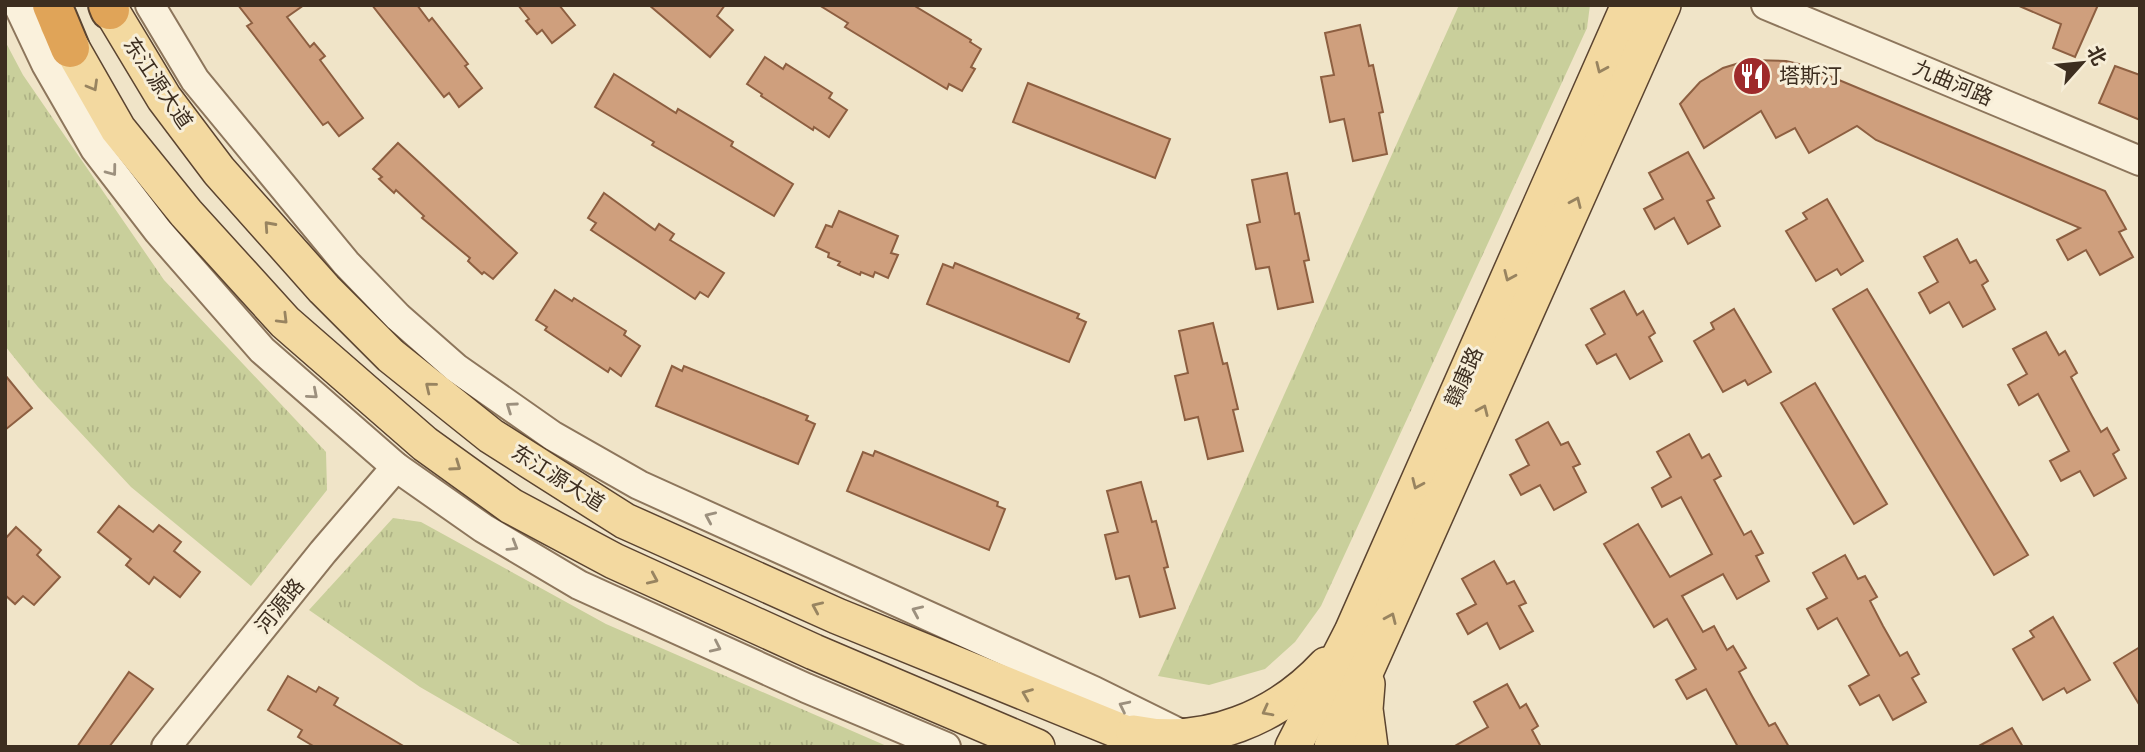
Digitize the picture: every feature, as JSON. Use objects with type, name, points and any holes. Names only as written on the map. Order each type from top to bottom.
[{"type":"highway","points":[[50,5],[70,48]]},
{"type":"main road","name":"赣康路","points":[[1293,747],[1352,632],[1629,5]]},
{"type":"main road","name":"赣康路","points":[[1332,747],[1663,5]]},
{"type":"main road","name":"东江源大道","points":[[109,7],[164,97],[219,171],[324,289],[391,356],[491,436],[625,521],[838,616],[1115,730],[1183,743]]},
{"type":"main road","name":"东江源大道","points":[[70,48],[118,129],[186,213],[285,322],[425,444],[511,506],[614,561],[814,652],[1037,747]]},
{"type":"main road","points":[[1183,743],[1237,726],[1279,705],[1314,677],[1352,632]]},
{"type":"main road","points":[[1370,664],[1365,709],[1370,747]]},
{"type":"street","points":[[18,5],[46,64],[95,149],[158,231],[262,349],[396,467],[483,528],[579,585],[806,688],[946,747]]},
{"type":"street","points":[[150,5],[195,80],[346,263],[398,317],[456,368],[553,436],[639,485],[1094,691],[1183,743]]},
{"type":"street","name":"九曲河路","points":[[1766,5],[2140,161]]},
{"type":"street","name":"河源路","points":[[166,747],[323,552],[396,467]]},
{"type":"green space","points":[[1459,5],[1590,5],[1587,28],[1321,606],[1295,642],[1265,669],[1209,685],[1158,676]]},
{"type":"green space","points":[[5,41],[23,75],[164,280],[326,452],[327,490],[251,586],[131,487],[38,387],[5,346]]},
{"type":"green space","points":[[393,518],[421,522],[606,624],[889,747],[524,747],[420,687],[309,610]]},
{"type":"building","points":[[238,5],[304,5],[287,17],[310,47],[314,43],[325,56],[320,60],[363,118],[339,136],[328,122],[323,125],[247,26],[252,23]]},
{"type":"building","points":[[372,5],[417,5],[429,21],[432,18],[468,64],[465,66],[482,88],[459,107],[449,93],[444,97]]},
{"type":"building","points":[[518,5],[559,5],[575,25],[552,43],[542,30],[537,34]]},
{"type":"building","points":[[649,5],[725,5],[717,16],[733,30],[710,57]]},
{"type":"building","points":[[819,5],[913,5],[971,40],[970,42],[981,49],[971,67],[975,69],[962,91],[949,84],[947,89],[845,27],[848,23]]},
{"type":"building","points":[[2017,5],[2098,5],[2075,57],[2053,48],[2061,24]]},
{"type":"building","points":[[1360,25],[1369,66],[1373,65],[1383,112],[1379,113],[1387,154],[1353,161],[1344,119],[1330,122],[1321,77],[1334,75],[1325,33]]},
{"type":"building","points":[[765,57],[783,69],[786,64],[832,93],[829,98],[847,110],[829,137],[814,127],[813,130],[747,84]]},
{"type":"building","points":[[1749,60],[1786,61],[1803,65],[2105,191],[2126,229],[2119,232],[2133,257],[2100,275],[2086,250],[2068,260],[2057,240],[2080,228],[1876,140],[1857,126],[1809,153],[1795,128],[1776,138],[1761,111],[1704,148],[1680,104],[1700,82],[1723,68]]},
{"type":"building","points":[[2115,66],[2140,75],[2140,120],[2099,103]]},
{"type":"building","points":[[614,74],[676,113],[678,109],[733,142],[731,146],[793,184],[774,216],[652,145],[654,142],[595,107]]},
{"type":"building","points":[[1028,83],[1170,139],[1155,178],[1013,122]]},
{"type":"building","points":[[398,143],[517,253],[493,279],[484,272],[482,274],[468,261],[470,258],[422,218],[424,216],[396,190],[394,193],[379,179],[382,177],[373,169]]},
{"type":"building","points":[[1688,152],[1714,198],[1707,201],[1720,226],[1688,244],[1674,218],[1655,229],[1644,209],[1663,199],[1649,173]]},
{"type":"building","points":[[1287,173],[1295,214],[1299,213],[1309,260],[1304,261],[1313,302],[1278,309],[1269,267],[1256,269],[1247,225],[1260,222],[1252,180]]},
{"type":"building","points":[[604,193],[655,230],[659,224],[674,234],[670,240],[724,273],[708,297],[700,292],[695,299],[591,230],[596,223],[588,218]]},
{"type":"building","points":[[1827,199],[1863,261],[1841,275],[1837,269],[1816,281],[1786,231],[1807,219],[1803,213]]},
{"type":"building","points":[[839,211],[898,236],[891,253],[898,255],[888,278],[875,272],[873,277],[861,272],[860,275],[838,265],[840,262],[828,257],[829,253],[816,247],[826,225],[832,227]]},
{"type":"building","points":[[1957,239],[1970,263],[1976,260],[1988,281],[1982,285],[1995,309],[1963,327],[1949,302],[1930,313],[1919,293],[1938,282],[1924,257]]},
{"type":"building","points":[[955,263],[1079,314],[1077,318],[1086,322],[1069,362],[927,304],[943,264],[953,268]]},
{"type":"building","points":[[1867,289],[2028,555],[1994,575],[1833,309]]},
{"type":"building","points":[[555,290],[572,301],[574,298],[626,331],[624,335],[640,346],[621,376],[610,368],[608,372],[545,330],[547,327],[536,320]]},
{"type":"building","points":[[1624,291],[1637,315],[1643,311],[1655,333],[1649,337],[1662,361],[1630,379],[1616,354],[1597,364],[1586,345],[1605,334],[1591,309]]},
{"type":"building","points":[[1734,309],[1771,372],[1748,385],[1745,380],[1723,392],[1694,341],[1714,329],[1711,323]]},
{"type":"building","points":[[1213,323],[1223,364],[1227,363],[1238,409],[1233,410],[1243,451],[1208,459],[1198,417],[1185,420],[1175,376],[1188,373],[1179,331]]},
{"type":"building","points":[[2046,332],[2059,355],[2065,351],[2077,373],[2071,377],[2092,416],[2101,432],[2107,428],[2119,450],[2113,454],[2126,478],[2094,496],[2080,471],[2061,481],[2050,461],[2069,451],[2038,394],[2019,405],[2008,385],[2027,374],[2013,349]]},
{"type":"building","points":[[672,366],[682,371],[684,366],[808,416],[806,420],[815,424],[798,464],[656,406]]},
{"type":"building","points":[[5,375],[32,408],[5,430]]},
{"type":"building","points":[[1815,383],[1887,504],[1854,524],[1781,403]]},
{"type":"building","points":[[1548,422],[1561,445],[1568,442],[1580,464],[1573,467],[1586,492],[1554,510],[1540,485],[1521,495],[1510,475],[1529,465],[1516,440]]},
{"type":"building","points":[[1689,434],[1702,458],[1709,454],[1721,476],[1714,480],[1744,535],[1751,531],[1763,553],[1756,556],[1769,581],[1737,599],[1723,574],[1682,596],[1703,632],[1714,626],[1727,650],[1733,646],[1746,668],[1739,672],[1752,696],[1769,726],[1775,723],[1789,747],[1738,747],[1706,689],[1687,699],[1676,680],[1696,669],[1667,619],[1654,627],[1604,544],[1638,524],[1670,577],[1712,554],[1681,497],[1662,507],[1652,488],[1671,477],[1657,452]]},
{"type":"building","points":[[875,451],[998,502],[997,506],[1005,509],[989,550],[847,491],[863,452],[873,456]]},
{"type":"building","points":[[1141,482],[1152,522],[1156,521],[1168,567],[1164,568],[1175,608],[1140,617],[1129,576],[1116,579],[1105,535],[1118,532],[1107,491]]},
{"type":"building","points":[[119,506],[153,532],[159,525],[181,542],[174,551],[200,572],[180,597],[154,577],[149,584],[126,565],[131,559],[98,532]]},
{"type":"building","points":[[16,527],[41,550],[37,555],[60,577],[34,605],[23,596],[15,604],[5,595],[5,539]]},
{"type":"building","points":[[1845,555],[1858,579],[1865,576],[1877,597],[1870,601],[1900,656],[1907,652],[1919,674],[1912,678],[1926,702],[1893,720],[1879,695],[1860,705],[1849,686],[1869,675],[1837,618],[1818,629],[1807,609],[1827,598],[1813,573]]},
{"type":"building","points":[[1494,561],[1507,584],[1514,581],[1526,603],[1519,606],[1533,631],[1500,649],[1487,623],[1468,634],[1457,614],[1476,604],[1462,579]]},
{"type":"building","points":[[2053,617],[2090,680],[2067,693],[2064,688],[2043,700],[2013,649],[2034,637],[2030,631]]},
{"type":"building","points":[[2140,647],[2140,706],[2114,663]]},
{"type":"building","points":[[129,672],[153,689],[109,747],[77,747]]},
{"type":"building","points":[[288,676],[316,692],[319,687],[338,698],[334,705],[405,747],[315,747],[298,737],[302,730],[268,710]]},
{"type":"building","points":[[1507,684],[1520,708],[1526,704],[1538,726],[1532,730],[1541,747],[1453,747],[1488,727],[1474,702]]},
{"type":"building","points":[[2012,728],[2023,747],[1977,747]]},
{"type":"place","name":"塔斯汀","points":[[1752,76]]}]
